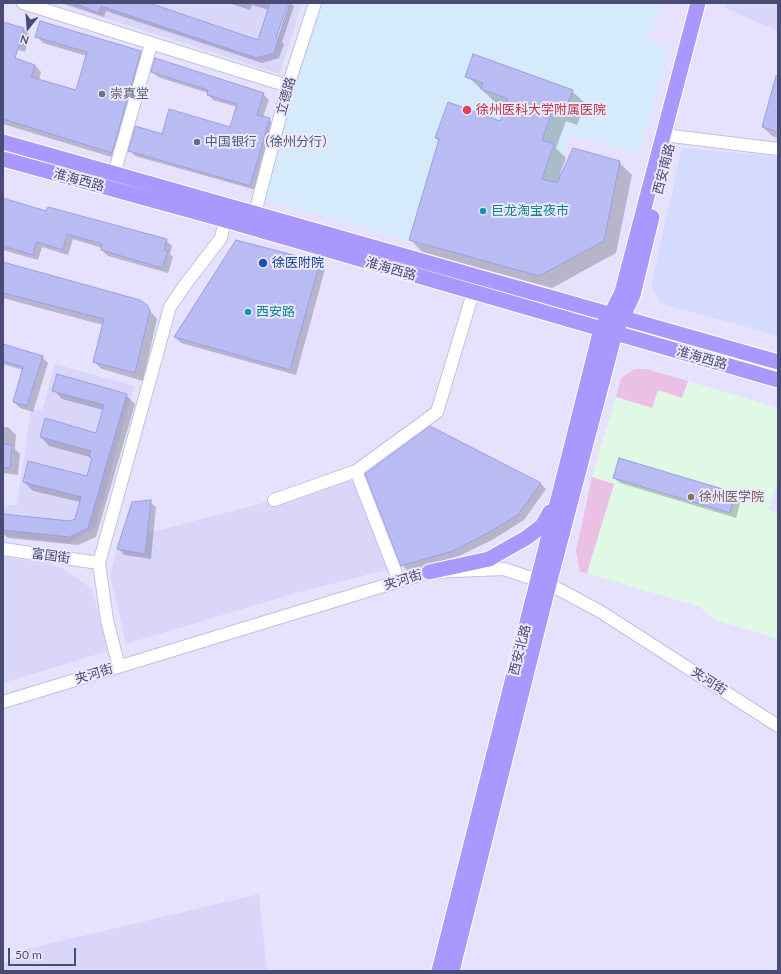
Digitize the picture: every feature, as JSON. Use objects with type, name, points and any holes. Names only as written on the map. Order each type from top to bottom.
[{"type":"main road","name":"西安南路","points":[[618,316],[622,292],[698,3]]},
{"type":"main road","name":"西安南路","points":[[608,331],[633,295],[672,136],[707,3]]},
{"type":"main road","name":"淮海西路","points":[[3,142],[778,362]]},
{"type":"main road","name":"淮海西路","points":[[3,159],[225,220],[778,380]]},
{"type":"main road","name":"西安北路","points":[[452,971],[543,582],[558,499],[608,331]]},
{"type":"main road","name":"西安北路","points":[[439,971],[543,582],[608,331]]},
{"type":"main road","points":[[429,572],[489,559],[526,538],[542,526],[558,499]]},
{"type":"street","points":[[23,3],[288,86]]},
{"type":"street","name":"立德路","points":[[255,213],[288,86],[315,3]]},
{"type":"street","points":[[114,174],[151,44]]},
{"type":"street","points":[[672,136],[778,149]]},
{"type":"street","points":[[119,667],[107,620],[100,564],[170,307],[185,284],[221,238],[225,220]]},
{"type":"street","points":[[274,500],[356,471],[437,412],[473,293]]},
{"type":"street","points":[[356,471],[399,581]]},
{"type":"street","name":"富国街","points":[[3,549],[100,564]]},
{"type":"street","name":"夹河街","points":[[3,702],[429,572],[504,569],[543,582],[601,612],[778,726]]},
{"type":"shaded area","points":[[57,3],[302,3],[280,74]]},
{"type":"shaded area","name":"徐州医科大学附属医院","points":[[319,3],[661,3],[648,41],[668,48],[640,153],[569,134],[557,183],[435,152],[409,240],[259,198]]},
{"type":"shaded area","points":[[726,3],[778,3],[778,31],[725,8]]},
{"type":"shaded area","points":[[682,148],[778,156],[778,336],[660,303],[651,285]]},
{"type":"shaded area","points":[[55,364],[134,386],[96,526],[69,543],[3,536],[3,505],[17,505],[31,409],[42,411]]},
{"type":"shaded area","points":[[635,369],[646,369],[688,381],[682,398],[658,390],[652,408],[616,397],[621,378]]},
{"type":"shaded area","name":"徐州医学院","points":[[688,381],[778,408],[778,479],[768,510],[778,513],[778,639],[713,619],[700,607],[587,573],[614,484],[592,477],[616,397],[652,408],[658,390],[682,397]]},
{"type":"shaded area","points":[[356,471],[394,568],[296,593],[126,644],[110,574],[117,549],[145,554],[148,533],[274,500]]},
{"type":"shaded area","points":[[592,477],[614,484],[587,573],[580,572],[576,551]]},
{"type":"shaded area","points":[[3,557],[48,563],[63,568],[92,589],[108,651],[3,683]]},
{"type":"shaded area","points":[[259,894],[267,971],[3,971],[3,964],[27,949]]},
{"type":"building","points":[[74,3],[149,3],[258,40],[270,3],[288,3],[276,38],[279,38],[274,53],[256,58],[101,6],[99,13]]},
{"type":"building","points":[[40,21],[141,51],[112,153],[3,119],[3,22],[24,28],[15,58],[35,65],[31,77],[76,90],[87,52],[35,37]]},
{"type":"building","points":[[473,54],[573,90],[564,113],[553,109],[542,140],[554,144],[542,179],[557,183],[573,148],[620,161],[604,241],[539,276],[409,240],[439,139],[435,138],[448,102],[500,121],[508,99],[481,89],[483,83],[465,77]]},
{"type":"building","name":"中国银行（徐州分行）","points":[[155,58],[264,93],[257,115],[270,118],[250,186],[128,151],[135,126],[162,134],[169,109],[230,127],[237,104],[207,95],[208,90],[151,72]]},
{"type":"building","points":[[776,76],[778,77],[778,132],[762,127]]},
{"type":"building","points":[[3,198],[46,211],[48,207],[167,239],[164,250],[168,251],[162,268],[101,250],[102,244],[67,234],[63,250],[36,242],[33,255],[3,246]]},
{"type":"building","name":"西安路","points":[[236,240],[320,262],[290,370],[174,337]]},
{"type":"building","points":[[3,262],[140,300],[147,305],[150,310],[135,373],[93,362],[104,319],[3,293]]},
{"type":"building","points":[[3,344],[43,356],[27,406],[13,402],[23,367],[3,361]]},
{"type":"building","points":[[57,374],[127,394],[88,528],[69,537],[3,530],[3,514],[70,521],[75,519],[81,497],[23,482],[28,461],[87,476],[92,458],[89,457],[91,451],[40,437],[45,418],[96,433],[104,405],[52,391]]},
{"type":"building","points":[[430,426],[541,483],[518,515],[486,534],[453,551],[401,566],[365,474]]},
{"type":"building","points":[[3,444],[12,445],[10,468],[3,467]]},
{"type":"building","points":[[619,458],[736,493],[730,513],[613,478]]},
{"type":"building","points":[[151,500],[145,554],[117,549],[132,502]]},
{"type":"place","name":"崇真堂","points":[[102,94]]},
{"type":"place","name":"徐州医科大学附属医院","points":[[467,110]]},
{"type":"place","name":"中国银行（徐州分行）","points":[[197,142]]},
{"type":"place","name":"巨龙淘宝夜市","points":[[483,211]]},
{"type":"place","name":"徐医附院","points":[[263,263]]},
{"type":"place","name":"西安路","points":[[248,312]]},
{"type":"place","name":"徐州医学院","points":[[691,497]]}]
